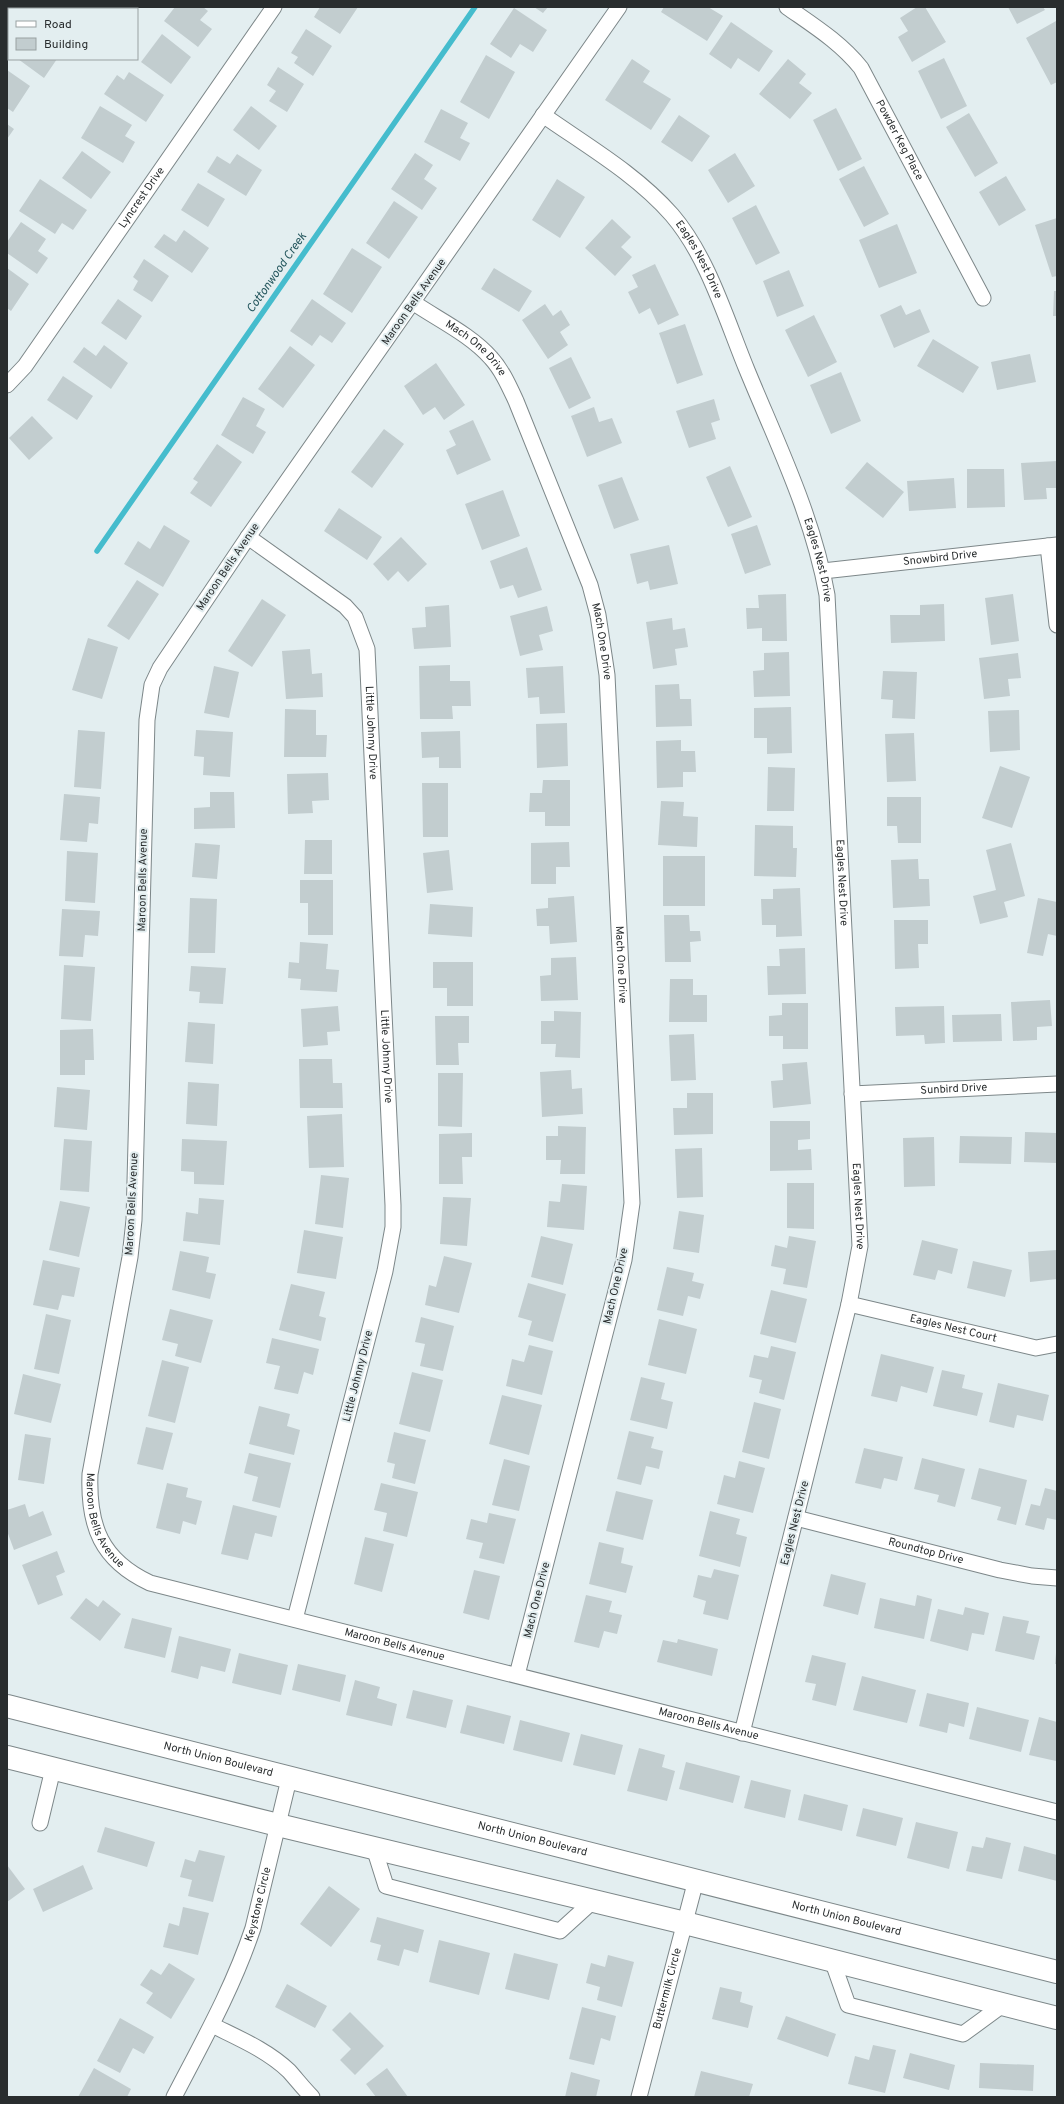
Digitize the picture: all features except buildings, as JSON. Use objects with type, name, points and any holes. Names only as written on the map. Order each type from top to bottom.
[{"type":"main road","name":"North Union Boulevard","points":[[7,1706],[289,1779],[696,1880],[1057,1972]]},
{"type":"main road","points":[[7,1757],[278,1825],[685,1923],[1057,2018]]},
{"type":"street","name":"Lyncrest Drive","points":[[7,385],[25,366],[274,7]]},
{"type":"street","name":"Maroon Bells Avenue","points":[[619,7],[414,303],[248,537],[160,668],[152,685],[147,720],[133,1232],[90,1474],[89,1496],[93,1521],[102,1542],[116,1559],[132,1574],[150,1582],[1057,1812]]},
{"type":"street","name":"Powder Keg Place","points":[[787,7],[830,37],[847,52],[861,68],[983,298]]},
{"type":"street","name":"Eagles Nest Drive","points":[[543,115],[636,180],[672,215],[701,258],[809,524],[823,571],[829,619],[860,1246],[849,1304],[742,1733]]},
{"type":"street","name":"Mach One Drive","points":[[414,303],[473,341],[491,358],[503,374],[516,401],[590,585],[598,615],[607,675],[632,1203],[624,1260],[517,1675]]},
{"type":"street","name":"Little Johnny Drive","points":[[248,537],[345,606],[355,617],[366,649],[393,1205],[393,1227],[388,1257],[295,1619]]},
{"type":"street","name":"Snowbird Drive","points":[[823,571],[1052,545]]},
{"type":"street","points":[[1052,545],[1057,625]]},
{"type":"street","name":"Sunbird Drive","points":[[852,1094],[1057,1084]]},
{"type":"street","name":"Eagles Nest Court","points":[[849,1304],[1036,1348],[1057,1344]]},
{"type":"street","name":"Roundtop Drive","points":[[796,1518],[1000,1570],[1032,1576],[1057,1578]]},
{"type":"street","points":[[40,1823],[54,1769]]},
{"type":"street","name":"Keystone Circle","points":[[174,2097],[229,1993],[245,1951],[289,1779]]},
{"type":"street","points":[[374,1848],[386,1886],[560,1931],[593,1901]]},
{"type":"street","name":"Buttermilk Circle","points":[[639,2097],[696,1880]]},
{"type":"street","points":[[832,1960],[848,2005],[963,2034],[1004,2004]]},
{"type":"street","points":[[212,2025],[252,2045],[271,2057],[288,2071],[312,2097]]},
{"type":"waterway","name":"Cottonwood Creek","points":[[97,551],[475,7]]}]
